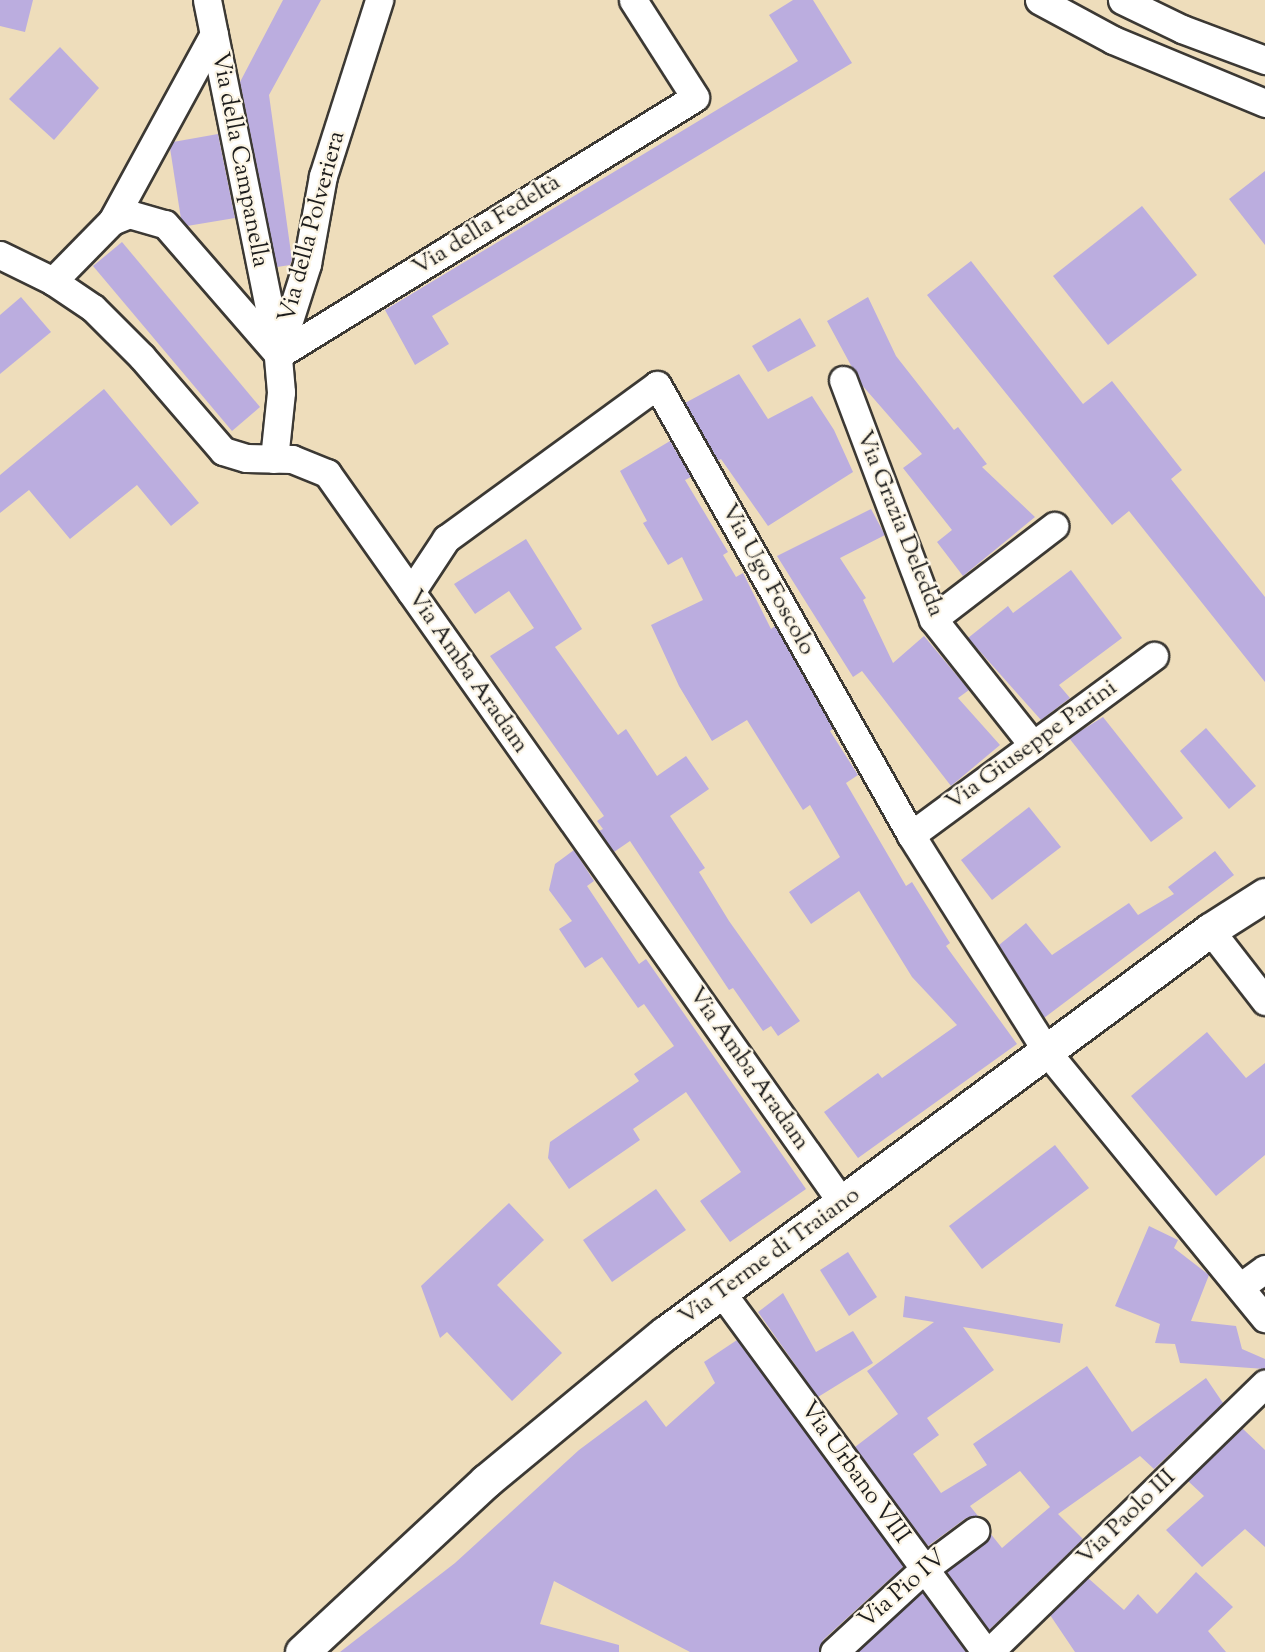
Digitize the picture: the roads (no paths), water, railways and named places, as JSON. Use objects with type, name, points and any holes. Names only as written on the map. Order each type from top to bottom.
[{"type":"main road","name":"Via Terme di Traiano","points":[[313,1648],[486,1481],[664,1334],[843,1204],[1210,930],[1265,895]]},
{"type":"street","name":"Via della Campanella","points":[[207,0],[278,355]]},
{"type":"street","name":"Via della Polveriera","points":[[274,459],[281,392],[278,355],[307,264],[323,176],[379,0]]},
{"type":"street","name":"Via della Fedeltà","points":[[278,355],[695,97],[633,0]]},
{"type":"street","points":[[1039,0],[1113,40],[1265,103]]},
{"type":"street","points":[[1122,0],[1182,29],[1265,60]]},
{"type":"street","points":[[53,281],[112,221],[214,34]]},
{"type":"street","points":[[112,221],[129,214],[165,224],[278,355]]},
{"type":"street","name":"Via Amba Aradam","points":[[0,255],[53,281],[93,308],[142,357],[222,451],[246,458],[292,459],[327,473],[843,1204]]},
{"type":"street","name":"Via Grazia Deledda","points":[[843,380],[933,620],[1034,745]]},
{"type":"street","name":"Via Ugo Foscolo","points":[[411,592],[446,539],[657,385],[911,835],[1047,1052],[1265,1318]]},
{"type":"street","points":[[933,620],[1054,526]]},
{"type":"street","name":"Via Giuseppe Parini","points":[[911,835],[1154,656]]},
{"type":"street","points":[[1210,930],[1265,1001]]},
{"type":"street","points":[[1240,1287],[1265,1269]]},
{"type":"street","name":"Via Urbano VIII","points":[[722,1293],[924,1569],[988,1652]]},
{"type":"street","name":"Via Paolo III","points":[[988,1652],[1265,1384]]},
{"type":"street","name":"Via Pio IV","points":[[834,1652],[924,1569],[975,1531]]}]
